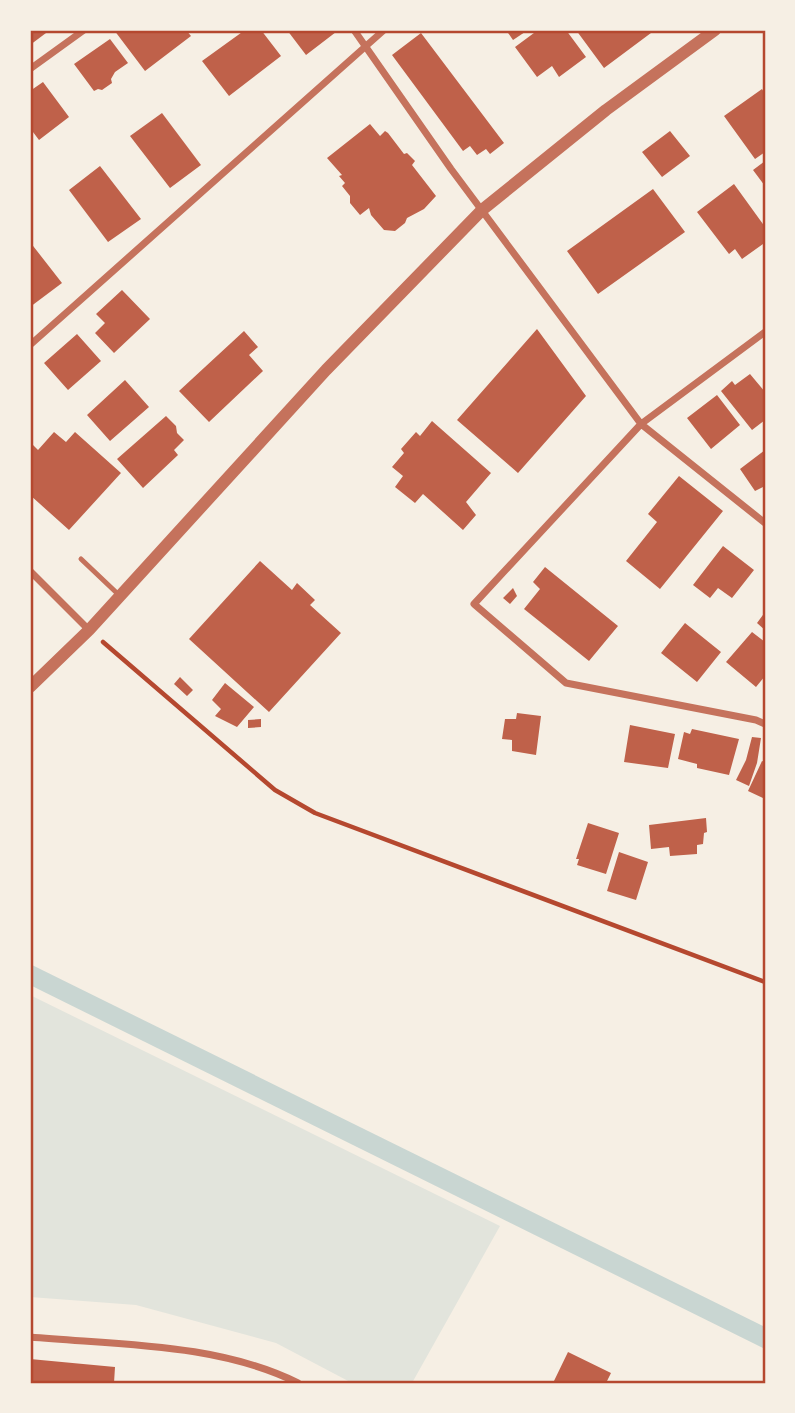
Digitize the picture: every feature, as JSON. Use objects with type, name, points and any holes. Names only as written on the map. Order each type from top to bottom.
[{"type":"street","points":[[30,69],[84,30]]},
{"type":"street","points":[[354,30],[482,210],[641,424],[765,523]]},
{"type":"street","points":[[30,345],[384,30]]},
{"type":"street","points":[[30,687],[89,630],[326,370],[482,210],[606,110],[716,30]]},
{"type":"street","points":[[765,332],[641,424],[474,604],[566,683],[756,720],[765,724]]},
{"type":"street","points":[[30,571],[89,630]]},
{"type":"street","points":[[30,1337],[201,1352],[258,1366],[298,1383]]},
{"type":"lane","points":[[81,559],[120,596]]},
{"type":"path","points":[[89,630],[275,790],[315,813],[765,982]]},
{"type":"shaded area","points":[[30,964],[765,1327],[765,1349],[30,985]]},
{"type":"shaded area","points":[[30,995],[500,1226],[412,1383],[352,1383],[276,1343],[136,1305],[30,1297]]},
{"type":"building","points":[[30,30],[50,30],[30,45]]},
{"type":"building","points":[[114,30],[186,30],[191,36],[145,71]]},
{"type":"building","points":[[245,30],[261,30],[281,56],[229,96],[202,61]]},
{"type":"building","points":[[287,30],[334,30],[336,32],[306,55]]},
{"type":"building","points":[[506,30],[528,30],[513,40]]},
{"type":"building","points":[[538,30],[566,30],[586,57],[559,77],[552,66],[537,77],[515,47]]},
{"type":"building","points":[[576,30],[655,30],[604,68]]},
{"type":"building","points":[[421,33],[504,143],[490,154],[486,149],[477,155],[470,146],[463,151],[392,55]]},
{"type":"building","points":[[110,39],[128,63],[115,72],[112,83],[102,90],[94,91],[74,64]]},
{"type":"building","points":[[43,82],[69,117],[39,140],[30,128],[30,91]]},
{"type":"building","points":[[762,89],[765,94],[765,152],[755,159],[724,116]]},
{"type":"building","points":[[162,113],[201,165],[170,188],[130,136]]},
{"type":"building","points":[[370,124],[380,136],[385,131],[388,133],[404,154],[407,153],[415,161],[412,165],[436,196],[395,231],[384,230],[371,215],[369,208],[360,215],[350,203],[350,196],[342,186],[345,183],[339,176],[342,175],[327,158]]},
{"type":"building","points":[[670,131],[690,156],[662,177],[642,152]]},
{"type":"building","points":[[765,161],[765,186],[753,170]]},
{"type":"building","points":[[100,166],[141,219],[108,242],[69,190]]},
{"type":"building","points":[[734,184],[765,227],[765,248],[763,244],[742,259],[735,249],[729,254],[697,212]]},
{"type":"building","points":[[653,189],[685,232],[598,294],[567,251]]},
{"type":"building","points":[[30,242],[62,283],[30,307]]},
{"type":"building","points":[[122,290],[150,319],[114,353],[95,333],[105,323],[96,314]]},
{"type":"building","points":[[537,329],[586,396],[518,473],[457,420]]},
{"type":"building","points":[[244,331],[258,347],[249,355],[263,371],[209,422],[179,391]]},
{"type":"building","points":[[77,334],[101,361],[68,390],[44,363]]},
{"type":"building","points":[[750,374],[765,392],[765,420],[752,430],[721,391],[732,381],[735,385]]},
{"type":"building","points":[[125,380],[149,407],[110,441],[87,415]]},
{"type":"building","points":[[717,395],[740,425],[711,449],[687,418]]},
{"type":"building","points":[[166,416],[184,440],[174,450],[178,455],[143,488],[117,459]]},
{"type":"building","points":[[432,421],[491,473],[466,502],[476,515],[463,530],[423,494],[415,503],[395,487],[403,476],[392,467],[404,453],[401,449],[416,432],[420,436]]},
{"type":"building","points":[[54,432],[66,442],[75,432],[121,473],[69,530],[30,495],[30,442],[38,450]]},
{"type":"building","points":[[765,450],[765,486],[755,491],[740,469]]},
{"type":"building","points":[[679,476],[723,511],[660,589],[626,561],[657,522],[648,514]]},
{"type":"building","points":[[723,546],[754,570],[732,598],[718,588],[710,598],[693,585]]},
{"type":"building","points":[[260,561],[292,590],[297,583],[315,600],[310,605],[341,633],[269,712],[189,639]]},
{"type":"building","points":[[545,567],[618,626],[589,661],[524,609],[540,589],[533,582]]},
{"type":"building","points":[[513,588],[517,596],[510,604],[503,598]]},
{"type":"building","points":[[765,612],[765,630],[757,623]]},
{"type":"building","points":[[685,623],[721,652],[697,682],[661,653]]},
{"type":"building","points":[[752,632],[765,642],[765,676],[756,687],[726,662]]},
{"type":"building","points":[[180,677],[193,690],[187,696],[174,684]]},
{"type":"building","points":[[225,683],[254,707],[237,727],[215,716],[221,709],[212,700]]},
{"type":"building","points":[[517,713],[541,716],[536,755],[512,751],[512,740],[502,739],[505,719],[516,719]]},
{"type":"building","points":[[261,719],[261,727],[248,728],[248,720]]},
{"type":"building","points":[[630,725],[675,734],[668,768],[624,762]]},
{"type":"building","points":[[692,729],[739,739],[729,775],[697,768],[697,764],[678,759],[684,732],[690,734]]},
{"type":"building","points":[[752,737],[761,738],[757,763],[749,786],[736,780],[746,760]]},
{"type":"building","points":[[762,761],[765,762],[765,799],[748,791]]},
{"type":"building","points":[[706,818],[707,832],[704,833],[703,844],[697,845],[697,854],[670,856],[669,847],[651,849],[649,825]]},
{"type":"building","points":[[588,823],[619,833],[606,874],[577,865],[579,859],[576,859]]},
{"type":"building","points":[[619,852],[648,862],[636,900],[607,891]]},
{"type":"building","points":[[568,1352],[611,1373],[606,1383],[553,1383]]},
{"type":"building","points":[[30,1359],[115,1367],[114,1383],[30,1383]]}]
